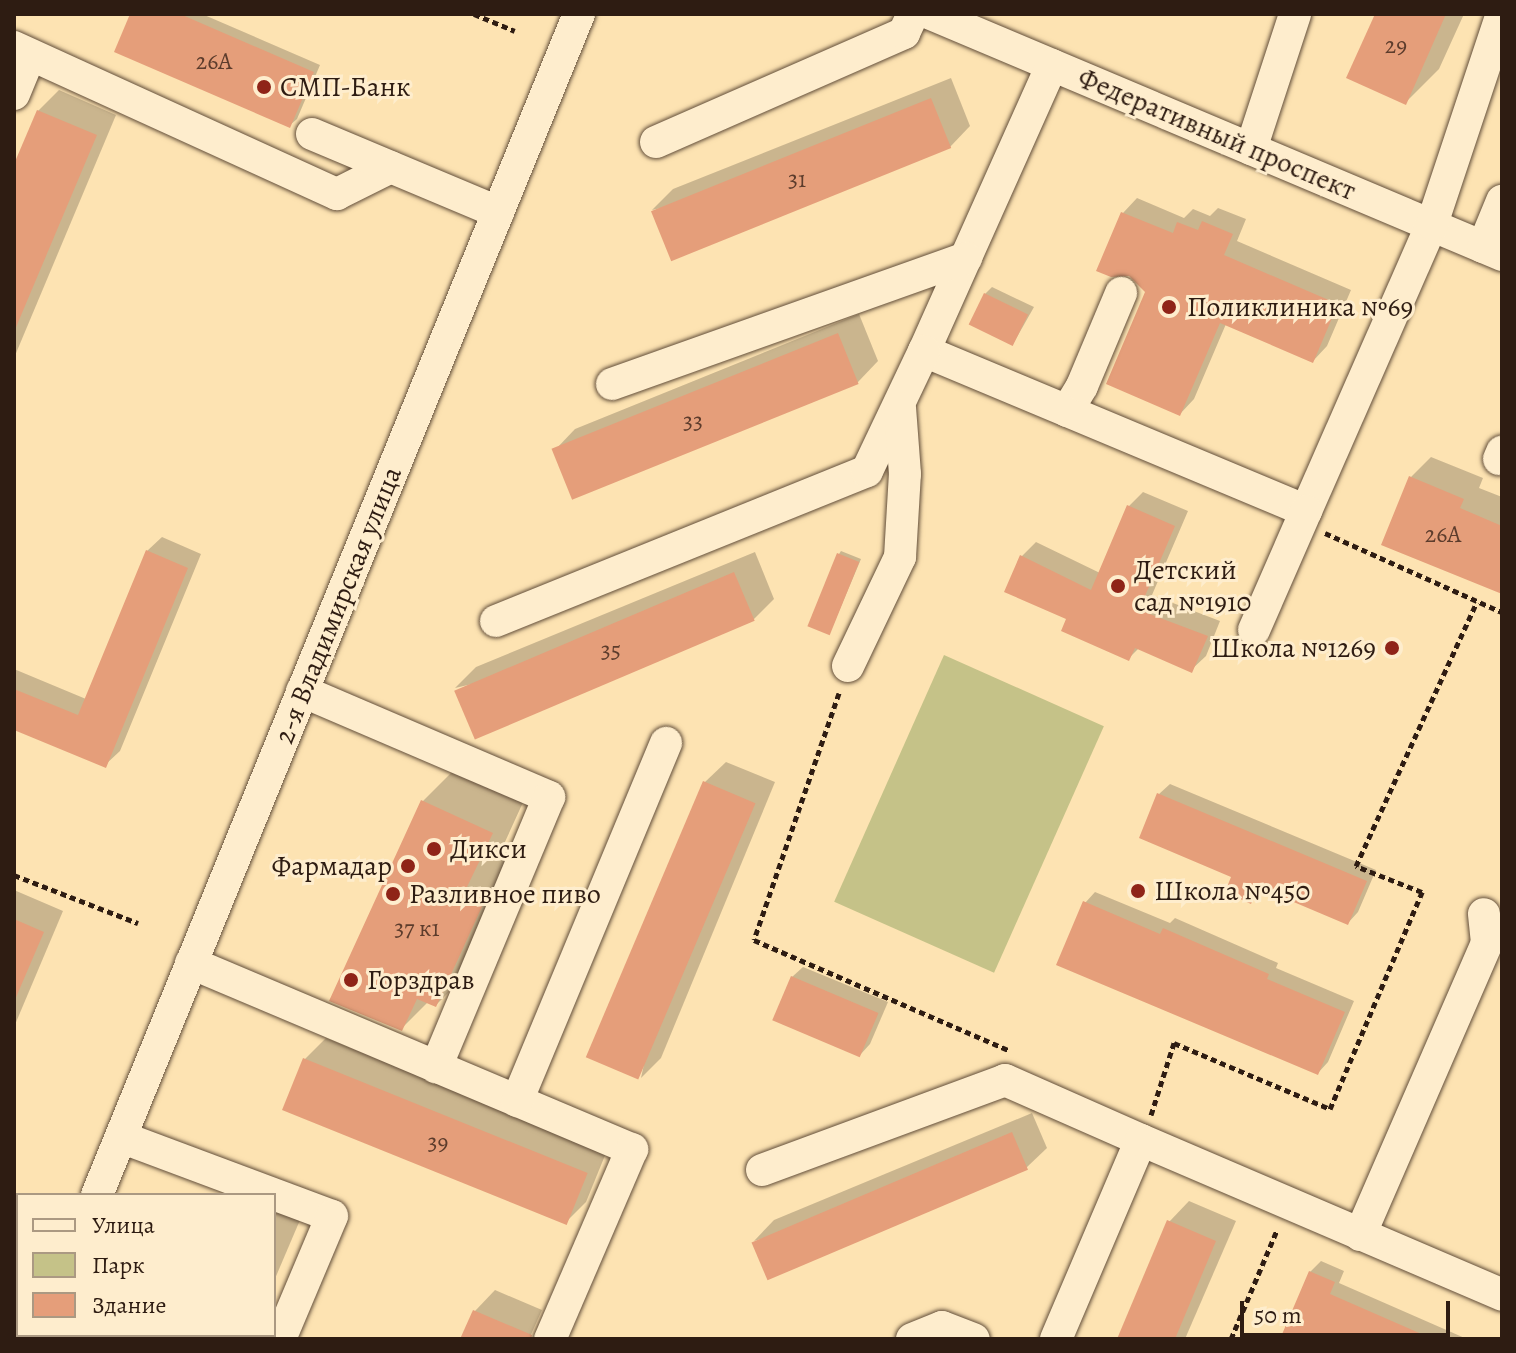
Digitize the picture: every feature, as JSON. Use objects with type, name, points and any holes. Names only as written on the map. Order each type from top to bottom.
[{"type":"street","name":"2-я Владимирская улица","points":[[98,1193],[579,14]]},
{"type":"street","points":[[656,142],[904,33],[913,14]]},
{"type":"street","name":"Федеративный проспект","points":[[931,14],[1493,251]]},
{"type":"street","points":[[1251,149],[1295,14]]},
{"type":"street","points":[[1254,630],[1432,224],[1502,14]]},
{"type":"street","points":[[14,94],[22,51],[337,194],[391,167]]},
{"type":"street","points":[[496,621],[867,471],[900,405],[1052,65]]},
{"type":"street","points":[[312,134],[498,212]]},
{"type":"street","points":[[1493,251],[1502,201]]},
{"type":"street","points":[[612,384],[966,258]]},
{"type":"street","points":[[1067,411],[1082,386],[1121,293]]},
{"type":"street","points":[[924,351],[1304,517]]},
{"type":"street","points":[[848,666],[900,557],[905,474],[900,405]]},
{"type":"street","points":[[302,691],[549,797],[436,1067]]},
{"type":"street","points":[[517,1101],[666,743]]},
{"type":"street","points":[[1360,1235],[1487,943],[1484,914]]},
{"type":"street","points":[[191,963],[632,1149],[550,1339]]},
{"type":"street","points":[[762,1170],[1005,1080],[1147,1126],[1288,1204],[1502,1295]]},
{"type":"street","points":[[1056,1339],[1147,1126]]},
{"type":"street","points":[[121,1137],[271,1193]]},
{"type":"street","points":[[276,1195],[332,1216],[280,1339]]},
{"type":"street","points":[[912,1339],[942,1327],[974,1339]]},
{"type":"path","points":[[474,14],[515,31]]},
{"type":"path","points":[[1304,517],[1502,612]]},
{"type":"path","points":[[1147,1126],[1174,1043],[1330,1109],[1422,892],[1356,866],[1477,602]]},
{"type":"path","points":[[848,666],[754,940],[1010,1051]]},
{"type":"path","points":[[14,875],[138,923]]},
{"type":"path","points":[[1138,1106],[1147,1126]]},
{"type":"path","points":[[1231,1339],[1288,1204]]},
{"type":"green space","points":[[944,655],[1104,726],[994,973],[834,902]]},
{"type":"building","points":[[130,14],[180,14],[314,72],[290,128],[114,52]]},
{"type":"building","points":[[1375,14],[1446,14],[1406,105],[1346,78]]},
{"type":"building","points":[[931,98],[951,148],[671,261],[651,211]]},
{"type":"building","points":[[37,110],[97,135],[14,332],[14,164]]},
{"type":"building","points":[[1121,212],[1173,233],[1177,222],[1198,230],[1202,221],[1233,234],[1224,255],[1338,304],[1313,363],[1220,323],[1180,416],[1106,384],[1145,292],[1129,276],[1111,277],[1096,271]]},
{"type":"building","points":[[984,293],[1028,314],[1013,346],[969,324]]},
{"type":"building","points":[[838,333],[859,384],[572,500],[552,449]]},
{"type":"building","points":[[1409,476],[1464,499],[1460,508],[1502,526],[1502,594],[1381,545]]},
{"type":"building","points":[[1127,505],[1175,526],[1139,610],[1208,636],[1192,673],[1135,648],[1129,661],[1061,631],[1066,619],[1004,592],[1020,555],[1091,590]]},
{"type":"building","points":[[146,550],[188,568],[106,768],[14,730],[14,689],[78,715]]},
{"type":"building","points":[[837,553],[859,562],[830,635],[807,626]]},
{"type":"building","points":[[734,572],[755,621],[475,740],[454,691]]},
{"type":"building","points":[[703,781],[755,803],[638,1079],[586,1057]]},
{"type":"building","points":[[1157,793],[1367,881],[1348,925],[1258,887],[1251,904],[1225,892],[1231,877],[1139,838]]},
{"type":"building","points":[[421,800],[493,833],[466,889],[486,898],[436,1007],[417,999],[402,1031],[329,1001]]},
{"type":"building","points":[[1083,901],[1160,934],[1163,928],[1269,974],[1267,979],[1345,1012],[1318,1075],[1056,965]]},
{"type":"building","points":[[14,919],[44,932],[14,1002]]},
{"type":"building","points":[[791,976],[878,1013],[860,1057],[772,1020]]},
{"type":"building","points":[[303,1058],[588,1173],[567,1225],[282,1110]]},
{"type":"building","points":[[1012,1132],[1028,1170],[768,1280],[751,1243]]},
{"type":"building","points":[[1167,1220],[1216,1241],[1175,1339],[1117,1339]]},
{"type":"building","points":[[1309,1271],[1335,1282],[1330,1294],[1433,1339],[1280,1339]]},
{"type":"building","points":[[473,1310],[532,1335],[531,1339],[460,1339]]},
{"type":"place","name":"СМП-Банк","points":[[264,87]]},
{"type":"place","name":"Поликлиника №69","points":[[1169,307]]},
{"type":"place","name":"Детский сад №1910","points":[[1118,586]]},
{"type":"place","name":"Школа №1269","points":[[1392,648]]},
{"type":"place","name":"Дикси","points":[[434,849]]},
{"type":"place","name":"Фармадар","points":[[408,866]]},
{"type":"place","name":"Школа №450","points":[[1138,891]]},
{"type":"place","name":"Разливное пиво","points":[[393,894]]},
{"type":"place","name":"Горздрав","points":[[351,980]]}]
